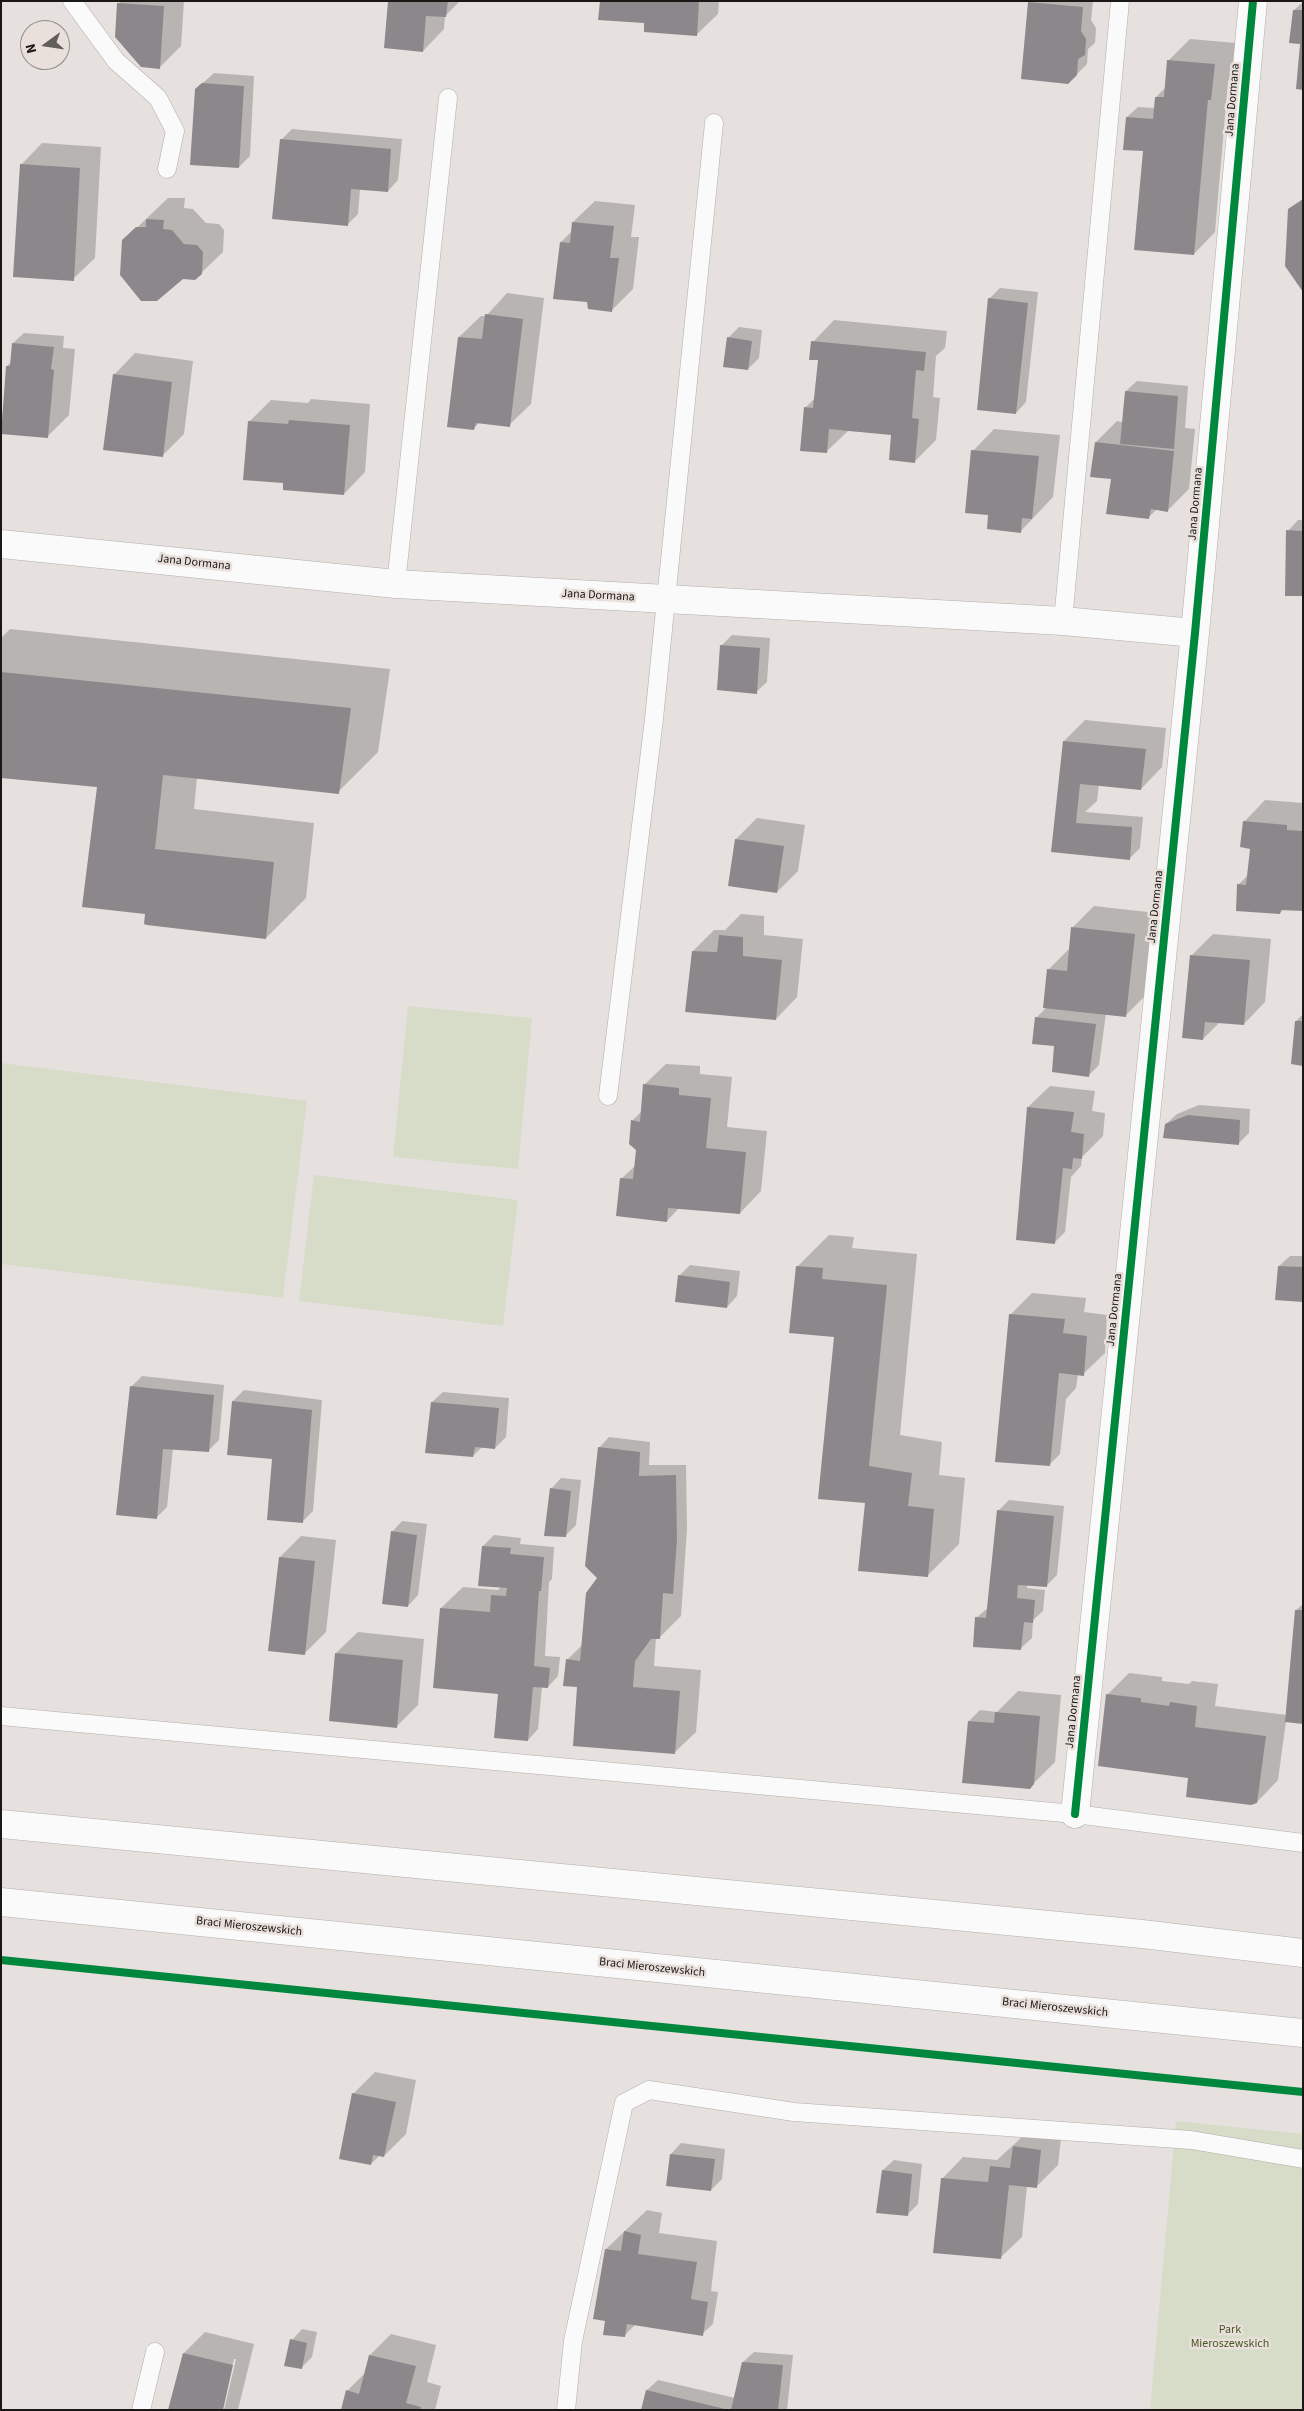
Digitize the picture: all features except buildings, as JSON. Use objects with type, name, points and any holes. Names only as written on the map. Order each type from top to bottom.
[{"type":"street","name":"Jana Dormana","points":[[1075,1814],[1195,633],[1253,1]]},
{"type":"street","name":"Jana Dormana","points":[[1,544],[396,584],[1063,621],[1195,633]]},
{"type":"street","points":[[1,1824],[1122,1932],[1303,1953]]},
{"type":"street","name":"Braci Mieroszewskich","points":[[1,1902],[1303,2033]]},
{"type":"lane","points":[[72,1],[116,61],[158,98],[175,131],[167,169]]},
{"type":"lane","points":[[1063,621],[1120,1]]},
{"type":"lane","points":[[396,584],[448,98]]},
{"type":"lane","points":[[608,1096],[654,719],[714,122]]},
{"type":"lane","points":[[1,1716],[1075,1814],[1303,1843]]},
{"type":"lane","points":[[566,2410],[573,2341],[624,2103],[649,2090],[794,2112],[1190,2140],[1303,2159]]},
{"type":"lane","points":[[141,2410],[155,2352]]},
{"type":"green space","points":[[408,1006],[532,1018],[518,1169],[393,1157]]},
{"type":"green space","points":[[1,1063],[307,1101],[283,1298],[1,1264]]},
{"type":"green space","points":[[314,1175],[518,1200],[503,1326],[299,1301]]},
{"type":"green space","name":"Park Mieroszewskich","points":[[1176,2121],[1303,2134],[1303,2410],[1150,2410]]},
{"type":"cycle path","points":[[1075,1814],[1195,633],[1253,1]]},
{"type":"cycle path","points":[[1,1960],[1303,2092]]}]
